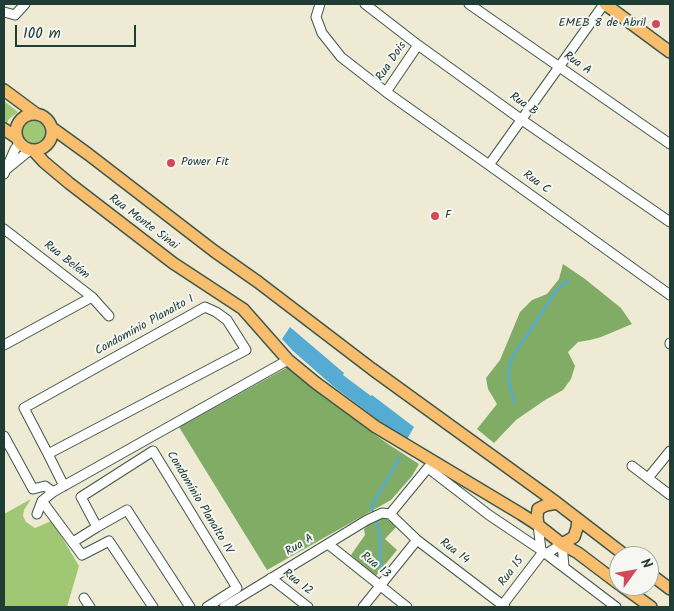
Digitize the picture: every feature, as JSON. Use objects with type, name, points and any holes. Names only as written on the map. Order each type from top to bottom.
[{"type":"main road","points":[[605,4],[670,52]]},
{"type":"main road","points":[[4,90],[35,113],[48,119],[53,133],[45,147],[39,150],[31,150],[24,147],[4,130]]},
{"type":"main road","points":[[18,140],[16,130],[19,121],[26,115],[35,113]]},
{"type":"main road","points":[[52,128],[214,251],[266,287],[372,369],[613,546]]},
{"type":"main road","name":"Rua Monte Sinai","points":[[31,150],[69,184],[173,263],[242,310],[288,360],[376,428],[430,465],[538,525]]},
{"type":"main road","points":[[557,503],[538,509],[538,525],[609,577]]},
{"type":"main road","points":[[562,544],[574,537],[578,519]]},
{"type":"main road","points":[[659,581],[670,589]]},
{"type":"main road","points":[[636,596],[651,607]]},
{"type":"street","points":[[4,12],[15,15],[25,4]]},
{"type":"street","name":"Rua C","points":[[320,4],[316,17],[322,33],[341,57],[386,92],[670,296]]},
{"type":"street","name":"Rua B","points":[[364,4],[522,120],[670,222]]},
{"type":"street","name":"Rua A","points":[[469,4],[670,144]]},
{"type":"street","points":[[489,165],[605,4]]},
{"type":"street","name":"Rua Dois","points":[[386,92],[418,45]]},
{"type":"street","points":[[5,172],[18,140]]},
{"type":"street","points":[[5,172],[31,150]]},
{"type":"street","name":"Rua Belém","points":[[4,229],[92,297],[109,316]]},
{"type":"street","points":[[4,345],[92,297]]},
{"type":"street","name":"Condomínio Planalto I","points":[[48,454],[246,350],[227,320],[205,307],[24,408],[64,486]]},
{"type":"street","points":[[37,514],[42,500],[53,492],[288,360]]},
{"type":"street","points":[[4,436],[33,489],[45,486],[53,492]]},
{"type":"street","name":"Condomínio Planalto IV","points":[[97,526],[81,497],[153,451],[237,588],[207,607]]},
{"type":"street","points":[[648,478],[670,451]]},
{"type":"street","points":[[386,513],[430,465],[489,515],[564,567],[616,607]]},
{"type":"street","points":[[632,466],[670,495]]},
{"type":"street","points":[[42,500],[82,555],[109,541],[153,607]]},
{"type":"street","points":[[73,542],[97,526],[127,510],[190,607]]},
{"type":"street","name":"Rua A","points":[[224,607],[367,520],[386,513]]},
{"type":"street","name":"Rua 14","points":[[386,513],[417,540],[503,607]]},
{"type":"street","name":"Rua 15","points":[[538,525],[543,552]]},
{"type":"street","points":[[363,607],[417,540]]},
{"type":"street","name":"Rua 13","points":[[328,544],[407,607]]},
{"type":"street","points":[[562,544],[564,567]]},
{"type":"street","name":"Rua 15","points":[[503,607],[543,552],[562,544]]},
{"type":"street","name":"Rua 12","points":[[271,578],[308,607]]},
{"type":"street","points":[[84,598],[90,607]]},
{"type":"green space","points":[[4,101],[18,112],[9,119],[5,127],[4,126]]},
{"type":"green space","points":[[34,119],[43,123],[47,132],[43,141],[34,145],[25,141],[21,132],[25,123]]},
{"type":"green space","points":[[563,264],[621,308],[632,324],[601,337],[578,342],[568,352],[575,366],[571,379],[563,390],[516,420],[494,443],[477,429],[497,404],[488,389],[486,378],[500,360],[520,312],[532,300],[547,294],[559,279]]},
{"type":"green space","points":[[288,367],[325,398],[419,464],[412,476],[391,500],[267,570],[179,427]]},
{"type":"green space","points":[[31,499],[24,510],[23,516],[26,522],[35,528],[51,521],[79,566],[67,607],[4,607],[4,514]]},
{"type":"green space","points":[[386,518],[396,527],[385,539],[397,550],[375,577],[351,555],[365,535],[364,529],[372,522]]},
{"type":"water","points":[[290,327],[344,373],[343,375],[414,427],[406,441],[333,386],[293,351],[282,339]]},
{"type":"waterway","points":[[514,403],[508,378],[511,359],[556,291],[568,280]]},
{"type":"waterway","points":[[380,568],[380,534],[371,506],[400,458]]},
{"type":"place","name":"EMEB 8 de Abril","points":[[656,24]]},
{"type":"place","name":"Power Fit","points":[[171,163]]},
{"type":"place","name":"F","points":[[435,216]]}]
